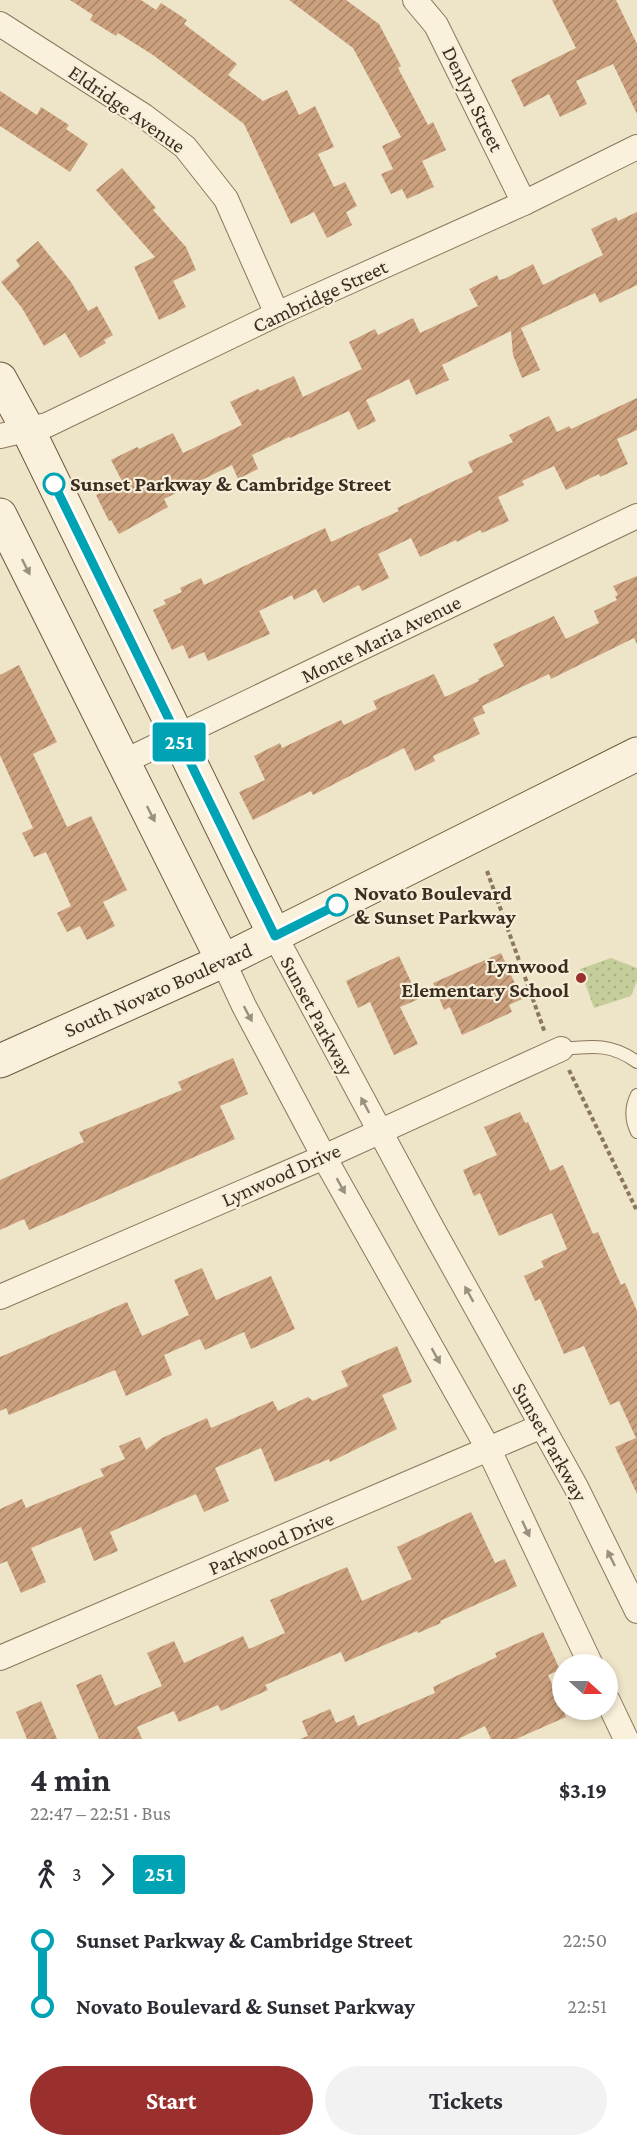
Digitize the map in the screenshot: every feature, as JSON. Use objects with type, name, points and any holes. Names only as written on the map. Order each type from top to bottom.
[{"type":"main road","name":"Sunset Parkway","points":[[0,379],[14,433],[177,737],[275,936]]},
{"type":"main road","points":[[0,515],[223,961]]},
{"type":"main road","name":"South Novato Boulevard","points":[[0,1061],[275,936],[637,754]]},
{"type":"street","name":"Denlyn Street","points":[[415,0],[436,26],[524,203]]},
{"type":"street","name":"Eldridge Avenue","points":[[0,24],[144,116],[185,147],[226,199],[277,314]]},
{"type":"street","name":"Cambridge Street","points":[[14,433],[47,425],[277,314],[524,203],[637,147]]},
{"type":"street","name":"Monte Maria Avenue","points":[[124,762],[637,516]]},
{"type":"street","name":"Sunset Parkway","points":[[275,936],[379,1131],[576,1487],[637,1611]]},
{"type":"street","points":[[223,961],[244,1006],[324,1157],[489,1450],[586,1654]]},
{"type":"street","name":"Lynwood Drive","points":[[0,1297],[324,1157],[558,1051]]},
{"type":"street","name":"Parkwood Drive","points":[[0,1658],[542,1426]]},
{"type":"street","points":[[617,1720],[626,1739]]},
{"type":"lane","points":[[558,1051],[600,1045],[628,1055],[637,1062]]},
{"type":"lane","points":[[637,1095],[633,1104],[632,1116],[637,1132]]},
{"type":"path","points":[[487,871],[558,1051],[637,1211]]},
{"type":"green space","points":[[611,958],[637,968],[637,981],[631,996],[594,1008],[580,969]]},
{"type":"building","points":[[70,0],[141,0],[156,10],[161,3],[187,20],[184,24],[237,64],[228,75],[263,101],[287,90],[299,115],[315,106],[334,147],[318,154],[334,187],[345,182],[357,206],[346,212],[352,225],[327,238],[314,212],[291,224],[244,124],[153,55],[118,33],[116,36],[90,20],[93,15]]},
{"type":"building","points":[[289,0],[346,0],[379,24],[401,66],[398,68],[428,125],[433,122],[446,150],[422,161],[434,187],[407,199],[402,189],[391,194],[381,174],[393,169],[382,146],[401,137],[353,48]]},
{"type":"building","points":[[552,0],[616,0],[637,44],[637,114],[613,64],[576,81],[587,104],[560,117],[549,94],[524,107],[511,80],[576,48]]},
{"type":"building","points":[[0,91],[37,115],[41,107],[69,125],[66,129],[88,144],[70,172],[0,126]]},
{"type":"building","points":[[122,168],[156,208],[153,210],[186,247],[196,270],[173,281],[186,307],[159,320],[134,267],[155,257],[96,190]]},
{"type":"building","points":[[637,212],[637,285],[600,303],[595,293],[521,328],[540,370],[522,378],[513,355],[511,331],[442,365],[449,380],[416,395],[409,379],[366,400],[376,421],[358,430],[349,411],[252,455],[258,469],[238,479],[232,465],[164,499],[168,507],[119,534],[111,520],[109,521],[96,495],[122,481],[111,460],[173,433],[183,453],[242,425],[230,402],[294,376],[303,397],[362,369],[349,342],[375,329],[378,335],[413,318],[420,333],[478,306],[469,289],[497,275],[499,280],[504,279],[533,264],[543,285],[603,255],[591,229],[616,217],[618,221]]},
{"type":"building","points":[[38,241],[71,282],[88,311],[97,306],[113,335],[104,340],[106,343],[80,358],[65,333],[44,346],[22,308],[1,282],[20,266],[16,260]]},
{"type":"building","points":[[637,398],[637,430],[617,439],[628,464],[600,477],[599,474],[566,490],[554,466],[522,481],[524,485],[498,497],[509,521],[482,533],[480,530],[420,557],[411,538],[378,554],[389,578],[362,591],[359,585],[323,603],[316,589],[294,600],[292,595],[259,611],[270,634],[208,661],[204,652],[189,659],[183,645],[172,650],[153,610],[166,604],[164,600],[182,592],[180,588],[201,578],[204,585],[325,528],[331,542],[399,511],[397,508],[473,472],[468,462],[513,442],[509,435],[549,416],[557,432],[569,426],[571,429]]},
{"type":"building","points":[[637,576],[637,644],[634,638],[551,679],[549,674],[482,706],[485,713],[473,718],[480,734],[433,756],[435,761],[415,771],[404,748],[313,795],[311,791],[253,820],[239,792],[265,780],[254,756],[280,743],[282,748],[341,720],[344,725],[377,709],[373,701],[434,674],[445,697],[504,666],[493,644],[554,616],[566,639],[599,623],[594,611],[617,600],[615,596],[618,595],[613,586]]},
{"type":"building","points":[[19,665],[57,742],[33,754],[67,827],[91,816],[127,890],[103,902],[115,926],[87,940],[80,926],[67,932],[57,913],[71,906],[46,852],[34,857],[22,833],[33,828],[0,755],[0,675]]},
{"type":"building","points":[[501,953],[522,999],[509,1005],[512,1012],[462,1035],[450,1007],[444,1010],[433,983]]},
{"type":"building","points":[[399,956],[419,999],[400,1007],[418,1044],[394,1055],[370,1002],[358,1008],[346,981]]},
{"type":"building","points":[[233,1058],[248,1094],[220,1106],[235,1139],[29,1230],[24,1219],[0,1230],[0,1180],[84,1142],[79,1132],[182,1090],[178,1082]]},
{"type":"building","points":[[520,1112],[525,1123],[528,1122],[550,1171],[563,1165],[593,1234],[598,1232],[621,1285],[625,1283],[637,1311],[637,1494],[615,1447],[636,1438],[619,1401],[610,1405],[584,1346],[564,1354],[540,1299],[535,1301],[524,1276],[544,1267],[541,1261],[567,1249],[552,1213],[499,1236],[480,1193],[474,1196],[463,1170],[497,1155],[484,1127]]},
{"type":"building","points":[[202,1268],[216,1300],[271,1276],[295,1329],[251,1349],[244,1332],[205,1350],[200,1339],[164,1355],[172,1375],[126,1396],[115,1370],[9,1415],[6,1408],[0,1411],[0,1357],[127,1302],[142,1336],[189,1315],[174,1280]]},
{"type":"building","points":[[397,1346],[412,1382],[382,1395],[397,1429],[330,1462],[329,1459],[275,1482],[261,1448],[215,1468],[229,1501],[204,1512],[196,1494],[110,1532],[118,1551],[94,1561],[81,1527],[31,1548],[46,1582],[21,1593],[7,1561],[0,1564],[0,1509],[22,1499],[26,1508],[104,1476],[100,1469],[125,1459],[119,1446],[140,1437],[146,1450],[162,1438],[207,1418],[211,1428],[273,1401],[278,1411],[308,1397],[313,1401],[348,1386],[341,1371]]},
{"type":"building","points":[[471,1512],[495,1563],[505,1559],[517,1586],[440,1621],[441,1623],[345,1662],[341,1652],[265,1685],[268,1690],[221,1711],[218,1705],[179,1722],[174,1711],[137,1727],[142,1739],[99,1739],[76,1685],[101,1674],[115,1706],[162,1686],[147,1653],[174,1641],[184,1663],[243,1636],[249,1649],[285,1633],[270,1600],[347,1567],[362,1601],[412,1579],[397,1547]]},
{"type":"building","points":[[543,1632],[553,1654],[552,1673],[548,1675],[552,1684],[552,1720],[559,1720],[516,1739],[491,1739],[485,1726],[458,1739],[300,1739],[308,1736],[302,1721],[330,1709],[336,1723],[354,1715],[358,1726],[435,1693],[433,1687],[497,1657],[495,1653]]},
{"type":"building","points":[[41,1701],[57,1739],[27,1739],[16,1712]]},
{"type":"bus line","name":"251","points":[[54,484],[275,936],[337,905]]},
{"type":"place","name":"Sunset Parkway & Cambridge Street","points":[[54,484]]},
{"type":"place","name":"Novato Boulevard & Sunset Parkway","points":[[337,905]]},
{"type":"place","name":"Lynwood Elementary School","points":[[581,978]]}]
